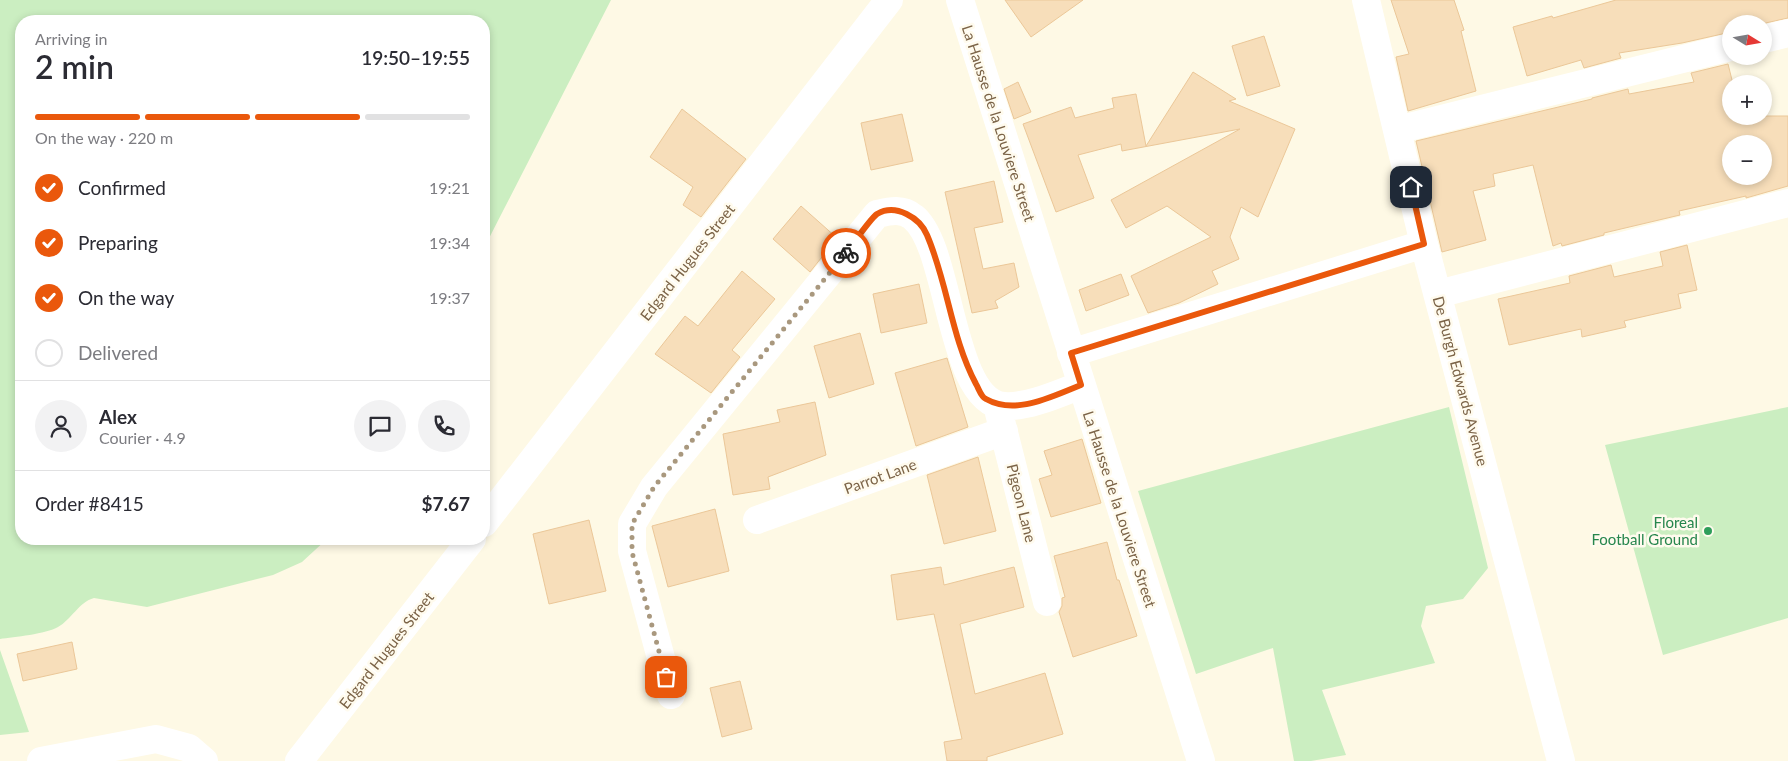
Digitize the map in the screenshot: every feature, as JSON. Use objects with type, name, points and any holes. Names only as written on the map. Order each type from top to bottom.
[{"type":"street","name":"Edgard Hugues Street","points":[[490,516],[889,0]]},
{"type":"street","name":"La Hausse de la Louviere Street","points":[[960,0],[1201,761]]},
{"type":"street","name":"De Burgh Edwards Avenue","points":[[1366,0],[1424,244],[1561,761]]},
{"type":"street","points":[[1772,37],[1788,33]]},
{"type":"street","points":[[1397,130],[1722,49]]},
{"type":"street","points":[[1438,294],[1788,203]]},
{"type":"street","name":"Pigeon Lane","points":[[671,695],[632,552],[632,524],[654,487],[877,214],[895,210],[913,217],[927,234],[956,339],[972,377],[990,401],[1004,431],[1047,602]]},
{"type":"street","points":[[1071,353],[1424,244]]},
{"type":"street","points":[[990,401],[1004,406],[1037,402],[1081,385]]},
{"type":"street","name":"Parrot Lane","points":[[757,520],[1004,431]]},
{"type":"street","name":"Edgard Hugues Street","points":[[300,761],[467,545]]},
{"type":"street","points":[[41,761],[156,739],[189,748],[204,761]]},
{"type":"green space","points":[[0,0],[611,0],[490,236],[490,15],[15,15],[15,545],[320,545],[302,562],[273,575],[147,607],[94,598],[84,603],[58,627],[46,632],[0,639]]},
{"type":"green space","points":[[1449,407],[1488,568],[1463,599],[1426,606],[1421,626],[1435,663],[1322,690],[1346,755],[1311,761],[1294,761],[1273,648],[1196,674],[1138,491]]},
{"type":"green space","name":"Floreal Football Ground","points":[[1788,407],[1788,618],[1663,655],[1605,445]]},
{"type":"green space","points":[[0,650],[29,732],[0,735]]},
{"type":"building","points":[[1005,0],[1083,0],[1031,37]]},
{"type":"building","points":[[1391,0],[1454,0],[1464,30],[1461,31],[1476,91],[1408,111],[1396,57],[1409,54]]},
{"type":"building","points":[[1616,0],[1788,0],[1788,18],[1772,22],[1772,15],[1722,15],[1722,34],[1682,43],[1619,53],[1621,58],[1584,68],[1581,60],[1527,76],[1513,27],[1552,16],[1553,18]]},
{"type":"building","points":[[1264,36],[1280,86],[1247,96],[1232,46]]},
{"type":"building","points":[[1728,65],[1731,75],[1722,75],[1722,125],[1772,125],[1772,116],[1788,116],[1788,186],[1746,198],[1746,196],[1679,211],[1680,215],[1604,233],[1604,235],[1562,246],[1561,243],[1553,246],[1533,165],[1493,174],[1495,186],[1473,191],[1486,240],[1442,252],[1416,141],[1628,89],[1629,94],[1694,82],[1691,73]]},
{"type":"building","points":[[1193,72],[1236,99],[1229,101],[1295,129],[1258,217],[1241,207],[1230,237],[1239,259],[1212,271],[1218,284],[1179,303],[1148,313],[1131,276],[1211,237],[1167,206],[1126,228],[1111,200],[1240,129],[1122,151],[1121,144],[1078,155],[1094,198],[1056,212],[1023,124],[1071,107],[1075,118],[1114,108],[1112,98],[1136,94],[1146,146]]},
{"type":"building","points":[[1018,82],[1031,112],[1014,119],[1004,89]]},
{"type":"building","points":[[682,109],[746,159],[701,217],[683,205],[693,187],[650,157]]},
{"type":"building","points":[[902,114],[913,161],[871,170],[861,123]]},
{"type":"building","points":[[994,181],[1003,222],[974,228],[983,269],[1014,263],[1019,287],[995,301],[998,308],[972,313],[945,192]]},
{"type":"building","points":[[801,206],[837,238],[810,272],[773,239]]},
{"type":"building","points":[[1687,245],[1697,290],[1678,294],[1681,308],[1624,321],[1626,327],[1582,337],[1581,329],[1509,345],[1498,299],[1570,283],[1569,276],[1611,265],[1614,277],[1663,266],[1660,252]]},
{"type":"building","points":[[742,271],[775,299],[732,350],[740,357],[711,393],[655,354],[685,316],[698,326]]},
{"type":"building","points":[[1121,274],[1129,295],[1086,311],[1079,290]]},
{"type":"building","points":[[919,284],[927,323],[881,333],[873,294]]},
{"type":"building","points":[[860,333],[874,384],[829,398],[814,346]]},
{"type":"building","points":[[947,358],[968,427],[916,446],[895,373]]},
{"type":"building","points":[[815,402],[826,455],[768,477],[770,489],[733,495],[723,434],[780,422],[777,410]]},
{"type":"building","points":[[1082,439],[1101,503],[1051,517],[1039,479],[1052,475],[1044,451]]},
{"type":"building","points":[[978,457],[996,531],[944,544],[927,475]]},
{"type":"building","points":[[715,509],[729,571],[668,587],[652,526]]},
{"type":"building","points":[[589,520],[606,591],[549,604],[533,534]]},
{"type":"building","points":[[1107,542],[1117,580],[1119,580],[1137,636],[1073,657],[1059,612],[1062,606],[1062,598],[1065,597],[1054,556]]},
{"type":"building","points":[[941,567],[944,585],[1014,567],[1024,607],[960,624],[975,694],[1045,673],[1063,734],[987,757],[987,761],[947,761],[944,742],[962,739],[934,614],[897,620],[891,575]]},
{"type":"building","points":[[72,642],[77,669],[23,681],[17,654]]},
{"type":"building","points":[[740,681],[752,729],[722,737],[710,688]]},
{"type":"way so far","points":[[666,677],[632,552],[632,524],[654,487],[846,253]]},
{"type":"place","name":"Floreal Football Ground","points":[[1708,531]]},
{"type":"route","points":[[846,253],[877,214],[895,210],[913,217],[927,234],[956,339],[972,377],[984,398],[1004,406],[1037,402],[1081,385],[1071,353],[1424,244],[1411,187]]}]
